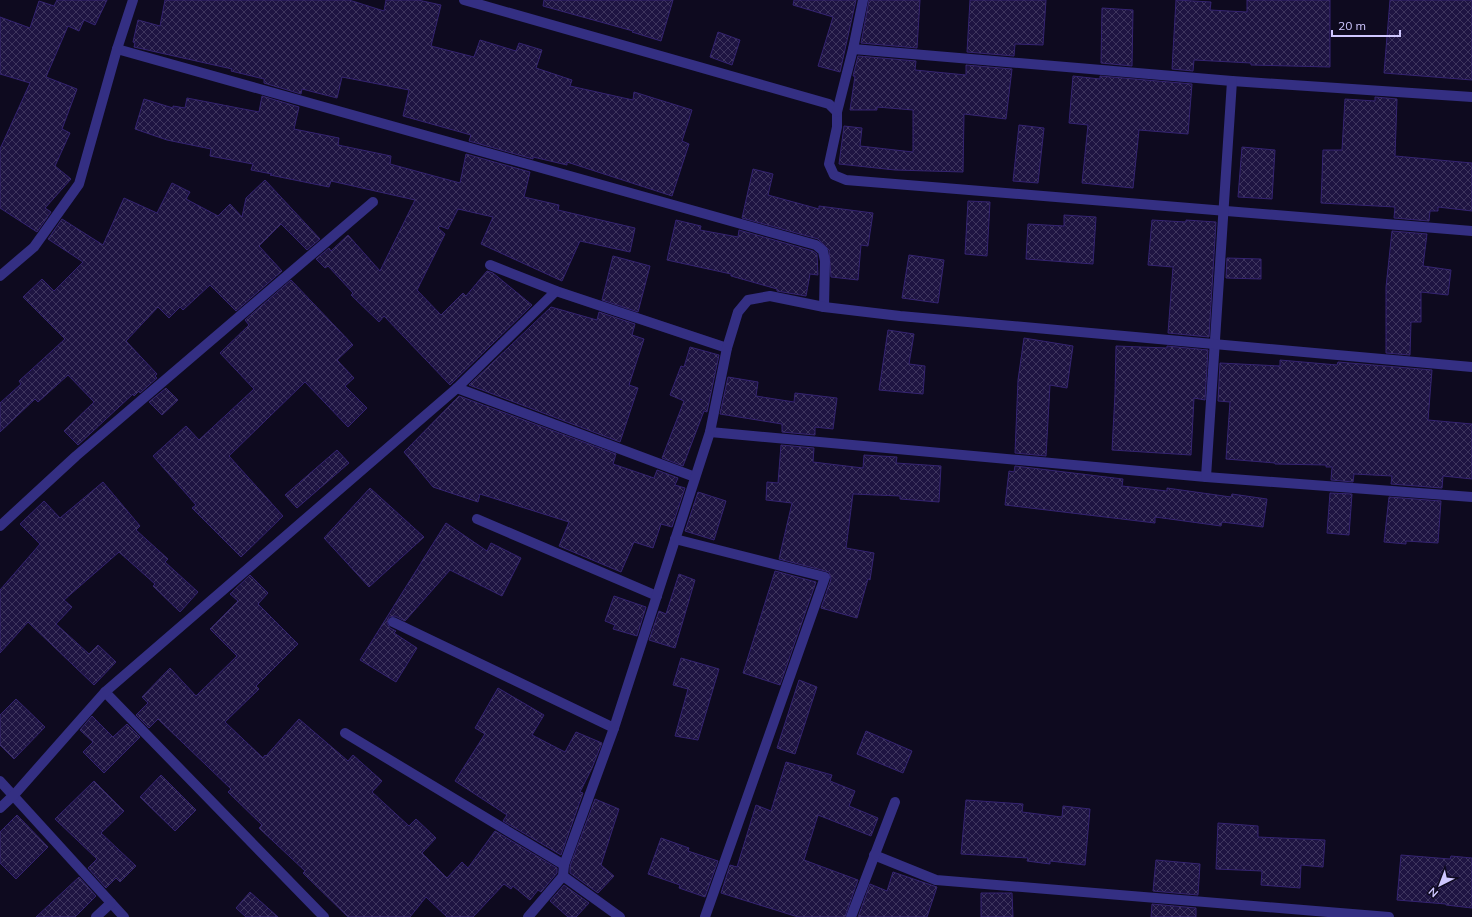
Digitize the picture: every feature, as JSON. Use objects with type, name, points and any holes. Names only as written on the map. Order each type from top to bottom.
[{"type":"street","points":[[0,276],[34,247],[79,184],[117,49],[133,0]]},
{"type":"street","points":[[464,0],[829,104],[837,112]]},
{"type":"street","points":[[863,0],[853,49],[837,112],[837,127],[828,164],[834,175],[846,180],[1224,212],[1472,231]]},
{"type":"street","points":[[117,49],[816,245],[823,251],[826,261],[824,307]]},
{"type":"street","points":[[853,49],[1232,80],[1472,97]]},
{"type":"street","points":[[1206,477],[1232,80]]},
{"type":"street","points":[[0,526],[76,456],[373,202]]},
{"type":"street","points":[[490,265],[556,291],[727,348]]},
{"type":"street","points":[[0,808],[14,795],[105,692],[457,388],[556,291]]},
{"type":"street","points":[[528,917],[563,876],[564,865],[614,728],[710,432],[727,348],[738,312],[748,300],[770,296],[824,307],[900,316],[1472,367]]},
{"type":"street","points":[[457,388],[695,477]]},
{"type":"street","points":[[710,432],[1206,477],[1472,496]]},
{"type":"street","points":[[477,519],[656,596]]},
{"type":"street","points":[[675,539],[826,577],[705,917]]},
{"type":"street","points":[[393,622],[614,728]]},
{"type":"street","points":[[105,692],[324,917]]},
{"type":"street","points":[[345,733],[564,865]]},
{"type":"street","points":[[0,781],[124,917]]},
{"type":"street","points":[[851,917],[895,802]]},
{"type":"street","points":[[874,855],[936,880],[1389,917]]},
{"type":"street","points":[[563,876],[620,917]]},
{"type":"street","points":[[96,917],[111,903]]},
{"type":"building","points":[[57,0],[107,0],[95,25],[84,20],[79,31],[68,26],[46,77],[77,89],[62,129],[70,133],[55,166],[71,179],[45,208],[51,212],[37,232],[0,208],[0,149],[30,83],[0,74],[0,17],[30,28],[39,1],[54,6]]},
{"type":"building","points":[[165,0],[349,0],[384,11],[386,0],[418,0],[441,5],[431,46],[474,57],[480,40],[516,51],[519,43],[542,50],[536,68],[572,80],[570,86],[633,100],[634,92],[692,110],[682,141],[689,144],[672,196],[567,162],[567,165],[533,157],[533,159],[469,141],[471,135],[403,116],[409,90],[342,77],[337,98],[302,89],[301,94],[264,83],[264,79],[231,71],[232,69],[134,47],[135,43],[133,42],[138,20],[160,26]]},
{"type":"building","points":[[544,0],[673,0],[661,41],[632,32],[633,31],[543,6]]},
{"type":"building","points":[[794,0],[856,0],[840,72],[818,66],[833,17],[793,5]]},
{"type":"building","points":[[869,0],[920,0],[917,48],[861,43]]},
{"type":"building","points":[[970,0],[1046,0],[1043,45],[1015,44],[1014,56],[967,52]]},
{"type":"building","points":[[1176,0],[1211,2],[1210,10],[1247,12],[1247,0],[1330,0],[1330,67],[1251,65],[1251,63],[1194,60],[1193,71],[1172,69]]},
{"type":"building","points":[[1390,0],[1472,0],[1472,80],[1384,73]]},
{"type":"building","points":[[1102,8],[1133,10],[1132,66],[1101,63]]},
{"type":"building","points":[[718,32],[740,40],[732,65],[710,57]]},
{"type":"building","points":[[858,56],[916,61],[915,70],[966,75],[966,65],[1012,69],[1006,119],[964,114],[963,172],[895,170],[839,164],[844,126],[862,128],[860,146],[913,152],[913,110],[877,107],[877,110],[850,110],[855,76],[853,76]]},
{"type":"building","points":[[1073,76],[1100,79],[1100,76],[1192,84],[1188,134],[1139,130],[1133,188],[1082,183],[1088,125],[1069,123]]},
{"type":"building","points":[[262,96],[299,107],[294,129],[339,138],[338,145],[391,156],[390,164],[460,183],[466,154],[530,172],[524,197],[559,205],[558,210],[635,228],[630,252],[580,241],[562,281],[481,244],[493,217],[458,209],[448,229],[440,226],[438,228],[445,234],[417,290],[441,315],[463,293],[466,296],[487,271],[493,273],[532,305],[450,385],[384,316],[379,322],[351,295],[353,293],[328,266],[325,268],[316,259],[329,248],[331,251],[348,235],[380,271],[415,200],[331,181],[329,187],[270,175],[272,174],[251,170],[253,164],[210,156],[211,149],[167,140],[135,129],[144,99],[173,108],[173,106],[185,108],[187,98],[259,112]]},
{"type":"building","points":[[1375,97],[1397,99],[1395,156],[1472,163],[1472,211],[1438,207],[1438,211],[1430,211],[1429,221],[1394,218],[1395,207],[1321,203],[1323,150],[1342,150],[1345,99],[1375,101]]},
{"type":"building","points":[[1019,125],[1044,128],[1038,183],[1013,181]]},
{"type":"building","points":[[1242,147],[1275,150],[1272,199],[1238,197]]},
{"type":"building","points":[[753,169],[773,174],[768,195],[819,209],[819,206],[873,213],[868,246],[861,245],[858,280],[831,277],[829,250],[818,239],[742,218]]},
{"type":"building","points":[[265,180],[320,239],[307,250],[281,224],[259,246],[282,271],[236,311],[210,285],[183,310],[180,307],[169,318],[158,307],[126,341],[157,374],[155,376],[157,378],[140,393],[139,391],[134,396],[133,394],[78,445],[64,431],[94,402],[68,375],[38,402],[35,399],[0,432],[0,403],[21,384],[19,381],[65,339],[23,297],[42,279],[54,291],[83,262],[48,239],[62,219],[103,245],[124,198],[157,213],[172,183],[190,192],[186,199],[218,216],[230,204],[242,217],[246,198]]},
{"type":"building","points":[[968,201],[990,202],[987,256],[965,254]]},
{"type":"building","points":[[1064,215],[1096,217],[1093,264],[1026,259],[1028,224],[1064,226]]},
{"type":"building","points":[[676,220],[701,226],[700,230],[738,237],[739,230],[813,251],[817,254],[818,275],[810,274],[806,296],[777,291],[777,289],[731,276],[731,274],[667,260]]},
{"type":"building","points":[[1152,220],[1216,222],[1209,337],[1168,333],[1173,267],[1148,265]]},
{"type":"building","points":[[1392,231],[1427,234],[1423,266],[1451,270],[1448,295],[1421,292],[1421,322],[1411,322],[1410,355],[1386,353],[1386,287]]},
{"type":"building","points":[[909,255],[944,260],[938,303],[902,298]]},
{"type":"building","points":[[613,256],[650,266],[638,312],[602,300]]},
{"type":"building","points":[[1227,258],[1261,259],[1261,279],[1226,278]]},
{"type":"building","points":[[291,280],[353,345],[337,360],[354,378],[345,386],[367,408],[348,427],[305,382],[229,456],[283,516],[241,557],[192,508],[196,505],[153,456],[186,426],[199,440],[254,389],[220,353],[249,325],[245,320]]},
{"type":"building","points":[[551,307],[597,320],[599,312],[635,324],[632,335],[644,339],[629,385],[638,388],[620,442],[469,385]]},
{"type":"building","points":[[888,330],[914,334],[909,364],[925,366],[923,394],[879,390]]},
{"type":"building","points":[[1024,338],[1073,346],[1067,388],[1050,385],[1046,456],[1015,453],[1018,380]]},
{"type":"building","points":[[1116,346],[1167,348],[1167,346],[1208,350],[1205,400],[1194,398],[1191,455],[1112,450]]},
{"type":"building","points":[[690,347],[719,355],[707,412],[704,411],[683,466],[662,458],[684,401],[670,395],[681,366],[684,367]]},
{"type":"building","points":[[1280,360],[1337,365],[1338,362],[1432,370],[1428,420],[1472,424],[1472,479],[1443,476],[1442,488],[1391,484],[1392,476],[1354,474],[1353,482],[1331,480],[1332,467],[1326,467],[1326,465],[1275,464],[1226,459],[1230,402],[1218,401],[1220,363],[1280,366]]},
{"type":"building","points":[[728,377],[758,382],[756,396],[794,402],[795,393],[837,398],[833,429],[815,427],[815,435],[782,432],[782,424],[720,414]]},
{"type":"building","points":[[166,388],[178,400],[162,415],[149,402]]},
{"type":"building","points":[[459,396],[616,454],[613,464],[654,478],[657,470],[678,478],[675,485],[685,488],[672,527],[661,524],[653,548],[634,542],[621,572],[559,546],[569,522],[480,494],[478,502],[433,487],[404,452]]},
{"type":"building","points":[[781,445],[814,448],[813,462],[863,468],[864,455],[897,457],[896,463],[941,466],[939,502],[900,499],[900,496],[853,494],[846,548],[874,553],[870,580],[868,579],[857,618],[821,608],[831,579],[829,572],[779,559],[792,503],[766,500],[767,482],[778,483]]},
{"type":"building","points":[[337,450],[349,463],[297,508],[285,495]]},
{"type":"building","points":[[1015,466],[1123,479],[1122,486],[1167,491],[1167,488],[1231,497],[1232,494],[1267,499],[1263,527],[1222,522],[1221,526],[1155,517],[1155,523],[1005,505],[1009,471],[1014,472]]},
{"type":"building","points":[[103,482],[140,526],[136,530],[168,559],[165,562],[198,592],[180,612],[153,586],[155,584],[119,552],[64,600],[72,607],[56,624],[89,654],[98,645],[116,662],[94,685],[28,622],[0,653],[0,590],[40,544],[20,524],[44,501],[60,518]]},
{"type":"building","points":[[370,488],[424,537],[369,587],[324,538]]},
{"type":"building","points":[[698,492],[726,501],[714,540],[685,531]]},
{"type":"building","points":[[1330,493],[1352,494],[1349,535],[1327,533]]},
{"type":"building","points":[[1389,497],[1441,501],[1438,543],[1406,541],[1406,544],[1384,542]]},
{"type":"building","points":[[446,523],[487,551],[491,543],[521,558],[502,596],[450,570],[405,621],[395,616],[389,617],[387,623],[390,628],[396,631],[394,633],[417,648],[396,682],[360,660]]},
{"type":"building","points":[[775,571],[816,582],[780,685],[743,673]]},
{"type":"building","points":[[679,574],[695,580],[675,648],[649,640],[659,611],[666,614]]},
{"type":"building","points":[[250,575],[268,593],[258,604],[298,644],[256,686],[259,689],[225,722],[263,758],[299,719],[348,761],[353,755],[382,781],[372,792],[409,826],[416,819],[436,838],[422,853],[447,878],[462,862],[468,868],[495,831],[557,868],[557,873],[541,892],[538,890],[530,900],[513,886],[511,889],[504,884],[473,917],[447,917],[426,897],[410,917],[348,917],[303,873],[305,871],[259,828],[262,825],[228,792],[231,789],[158,719],[149,728],[136,715],[148,703],[142,697],[170,668],[196,696],[237,656],[210,629],[238,601],[230,594]]},
{"type":"building","points":[[614,596],[646,607],[637,636],[613,629],[615,625],[605,621]]},
{"type":"building","points":[[681,658],[719,669],[698,740],[675,736],[688,689],[673,685]]},
{"type":"building","points":[[799,680],[817,687],[795,754],[777,748]]},
{"type":"building","points":[[498,688],[544,715],[532,735],[565,752],[576,732],[602,743],[580,792],[583,793],[561,855],[503,821],[507,815],[455,781],[485,734],[475,728]]},
{"type":"building","points":[[16,699],[45,727],[14,759],[0,745],[0,715]]},
{"type":"building","points":[[92,716],[113,737],[127,724],[140,737],[104,773],[83,752],[93,742],[80,730]]},
{"type":"building","points":[[866,731],[912,751],[903,773],[857,754]]},
{"type":"building","points":[[786,762],[832,775],[830,781],[855,791],[849,806],[878,818],[871,836],[818,815],[804,860],[858,880],[845,917],[798,917],[721,893],[730,865],[737,867],[756,805],[771,811]]},
{"type":"building","points":[[161,775],[196,810],[175,831],[140,797]]},
{"type":"building","points":[[94,781],[124,811],[101,833],[136,866],[120,882],[116,878],[106,888],[88,868],[97,859],[55,819]]},
{"type":"building","points":[[595,799],[619,809],[601,865],[614,876],[598,893],[570,873],[570,866]]},
{"type":"building","points":[[966,800],[1023,804],[1022,812],[1062,817],[1063,806],[1090,809],[1085,865],[1050,861],[1050,864],[1027,861],[1028,858],[961,854]]},
{"type":"building","points":[[17,815],[48,847],[16,879],[0,863],[0,832]]},
{"type":"building","points":[[1218,823],[1258,826],[1258,837],[1325,840],[1323,867],[1301,865],[1300,888],[1261,885],[1262,871],[1216,869]]},
{"type":"building","points":[[661,838],[689,848],[688,851],[718,861],[705,897],[679,888],[680,885],[648,874]]},
{"type":"building","points":[[1401,855],[1450,859],[1451,856],[1472,858],[1472,908],[1446,904],[1397,900]]},
{"type":"building","points":[[1156,860],[1200,864],[1198,895],[1153,891]]},
{"type":"building","points":[[893,872],[937,887],[927,917],[858,917],[870,884],[887,891]]},
{"type":"building","points":[[79,877],[96,896],[75,917],[36,917]]},
{"type":"building","points":[[564,885],[589,903],[576,917],[568,917],[550,901]]},
{"type":"building","points":[[250,892],[278,917],[246,917],[236,908]]},
{"type":"building","points":[[981,893],[1012,893],[1013,917],[981,917]]},
{"type":"building","points":[[1152,904],[1196,908],[1196,917],[1151,917]]}]
